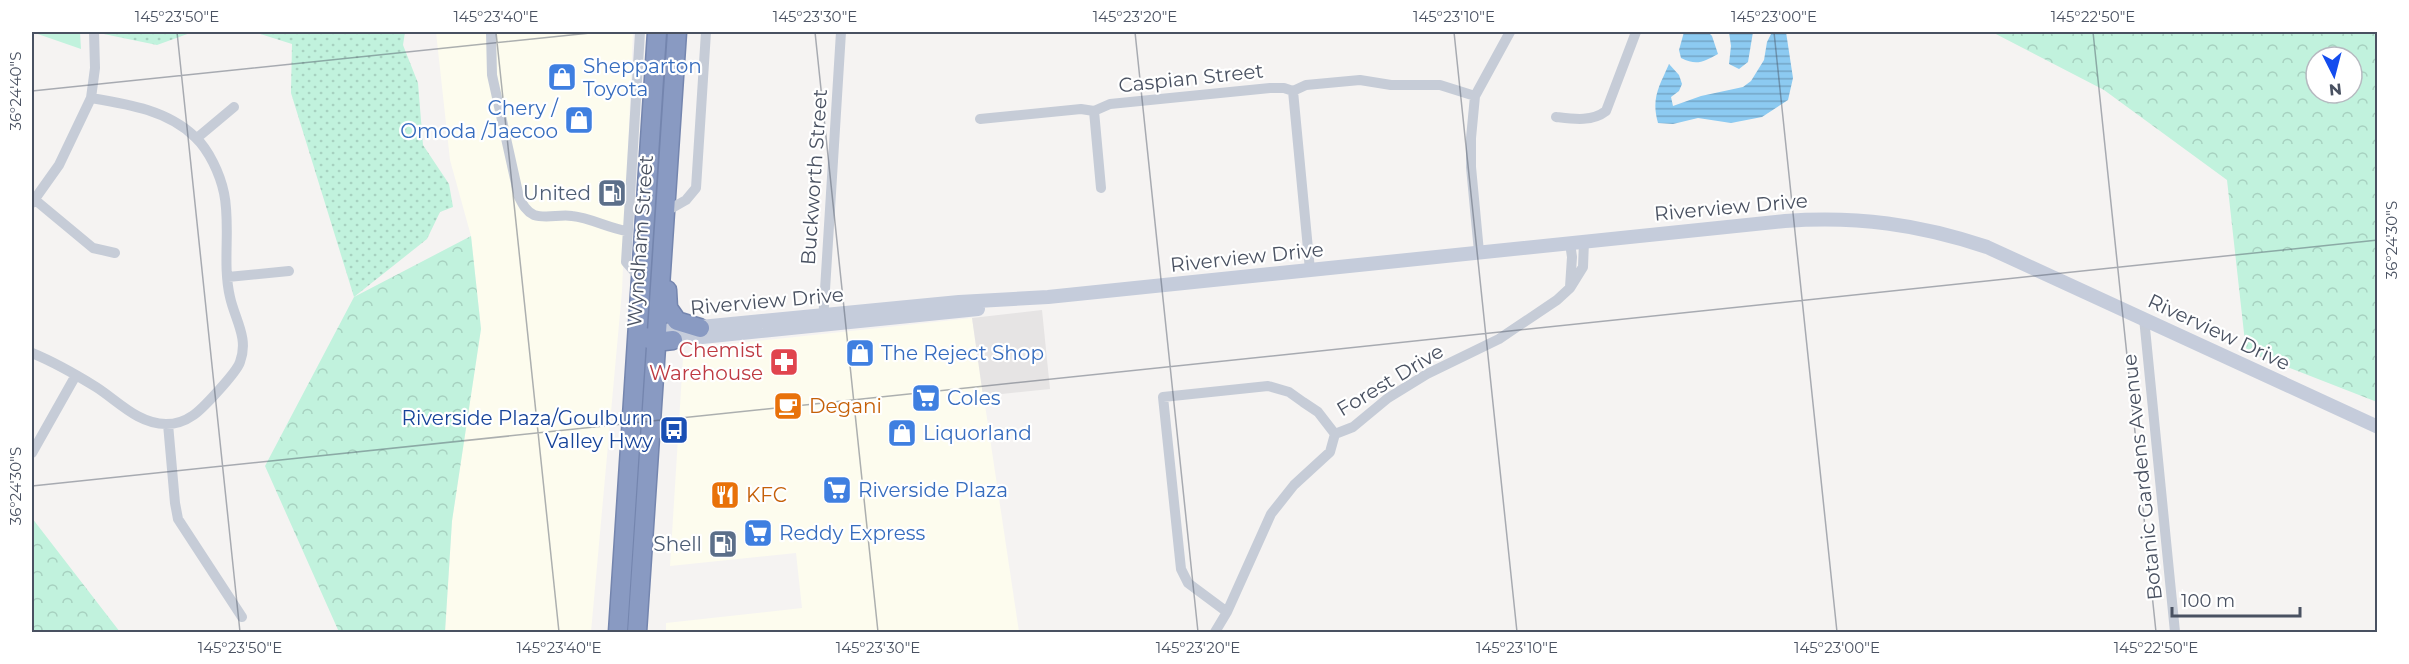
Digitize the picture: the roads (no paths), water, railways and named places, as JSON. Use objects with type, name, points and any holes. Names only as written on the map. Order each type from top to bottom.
[{"type":"highway","name":"Wyndham Street","points":[[618,633],[657,32]]},
{"type":"highway","name":"Wyndham Street","points":[[636,631],[660,336],[664,213],[677,32]]},
{"type":"highway","points":[[664,213],[669,241],[668,308],[677,321],[700,328]]},
{"type":"highway","points":[[628,478],[635,451],[642,356],[660,336],[639,329],[638,317]]},
{"type":"street","points":[[94,32],[95,68],[91,98],[59,165],[33,201],[93,248],[115,253]]},
{"type":"street","points":[[491,32],[492,75],[519,197],[527,211],[536,216],[569,215],[585,218],[610,228],[627,231]]},
{"type":"street","points":[[640,32],[626,262],[641,278]]},
{"type":"street","points":[[664,213],[686,200],[696,188],[706,32]]},
{"type":"street","name":"Buckworth Street","points":[[823,320],[841,32]]},
{"type":"street","points":[[1479,252],[1471,167],[1475,96],[1510,32]]},
{"type":"street","points":[[1556,117],[1594,118],[1606,111],[1636,32]]},
{"type":"street","name":"Caspian Street","points":[[980,119],[1081,109],[1094,111],[1110,104],[1270,87],[1293,91],[1306,85],[1360,80],[1397,85],[1422,83],[1440,85],[1475,96]]},
{"type":"street","points":[[1293,91],[1310,270]]},
{"type":"street","points":[[32,353],[76,375],[136,416],[150,423],[168,424],[194,416],[240,363],[243,332],[230,297],[224,194],[215,167],[197,138],[177,122],[147,110],[91,98]]},
{"type":"street","points":[[197,138],[234,107]]},
{"type":"street","points":[[1094,111],[1101,188]]},
{"type":"street","name":"Riverview Drive","points":[[660,336],[700,328],[960,311],[1048,297],[1577,242],[1838,218],[1897,223],[1987,247],[2378,427]]},
{"type":"street","name":"Forest Drive","points":[[1215,633],[1227,612],[1271,514],[1294,485],[1329,452],[1335,434],[1353,427],[1388,398],[1427,374],[1499,339],[1557,300],[1570,288],[1572,257],[1577,242]]},
{"type":"street","points":[[228,277],[289,272]]},
{"type":"street","name":"Botanic Gardens Avenue","points":[[2144,318],[2175,633]]},
{"type":"street","name":"Riverview Drive","points":[[660,336],[823,320]]},
{"type":"street","points":[[32,453],[76,375]]},
{"type":"street","points":[[1227,612],[1188,583],[1181,569],[1163,397],[1268,386],[1289,392],[1318,412],[1335,434]]},
{"type":"street","points":[[168,424],[178,519],[242,617]]},
{"type":"water","points":[[1684,32],[1708,32],[1712,36],[1718,54],[1700,62],[1691,62],[1681,58],[1679,50]]},
{"type":"water","points":[[1729,32],[1753,32],[1748,62],[1739,69],[1729,64],[1731,46]]},
{"type":"water","points":[[1772,32],[1786,32],[1793,78],[1788,100],[1762,117],[1731,123],[1698,118],[1673,124],[1658,123],[1656,99],[1669,64],[1679,75],[1682,84],[1679,91],[1671,97],[1673,106],[1701,96],[1743,87],[1751,81],[1764,60],[1767,42]]},
{"type":"place","name":"Shepparton Toyota","points":[[562,77]]},
{"type":"place","name":"Chery / Omoda /Jaecoo","points":[[579,120]]},
{"type":"place","name":"United","points":[[612,193]]},
{"type":"place","name":"The Reject Shop","points":[[860,353]]},
{"type":"place","name":"Chemist Warehouse","points":[[784,362]]},
{"type":"place","name":"Coles","points":[[926,398]]},
{"type":"place","name":"Degani","points":[[788,406]]},
{"type":"place","name":"Riverside Plaza/Goulburn Valley Hwy","points":[[674,430]]},
{"type":"place","name":"Liquorland","points":[[902,433]]},
{"type":"place","name":"Riverside Plaza","points":[[837,490]]},
{"type":"place","name":"KFC","points":[[725,495]]},
{"type":"place","name":"Reddy Express","points":[[758,533]]},
{"type":"place","name":"Shell","points":[[723,544]]}]
